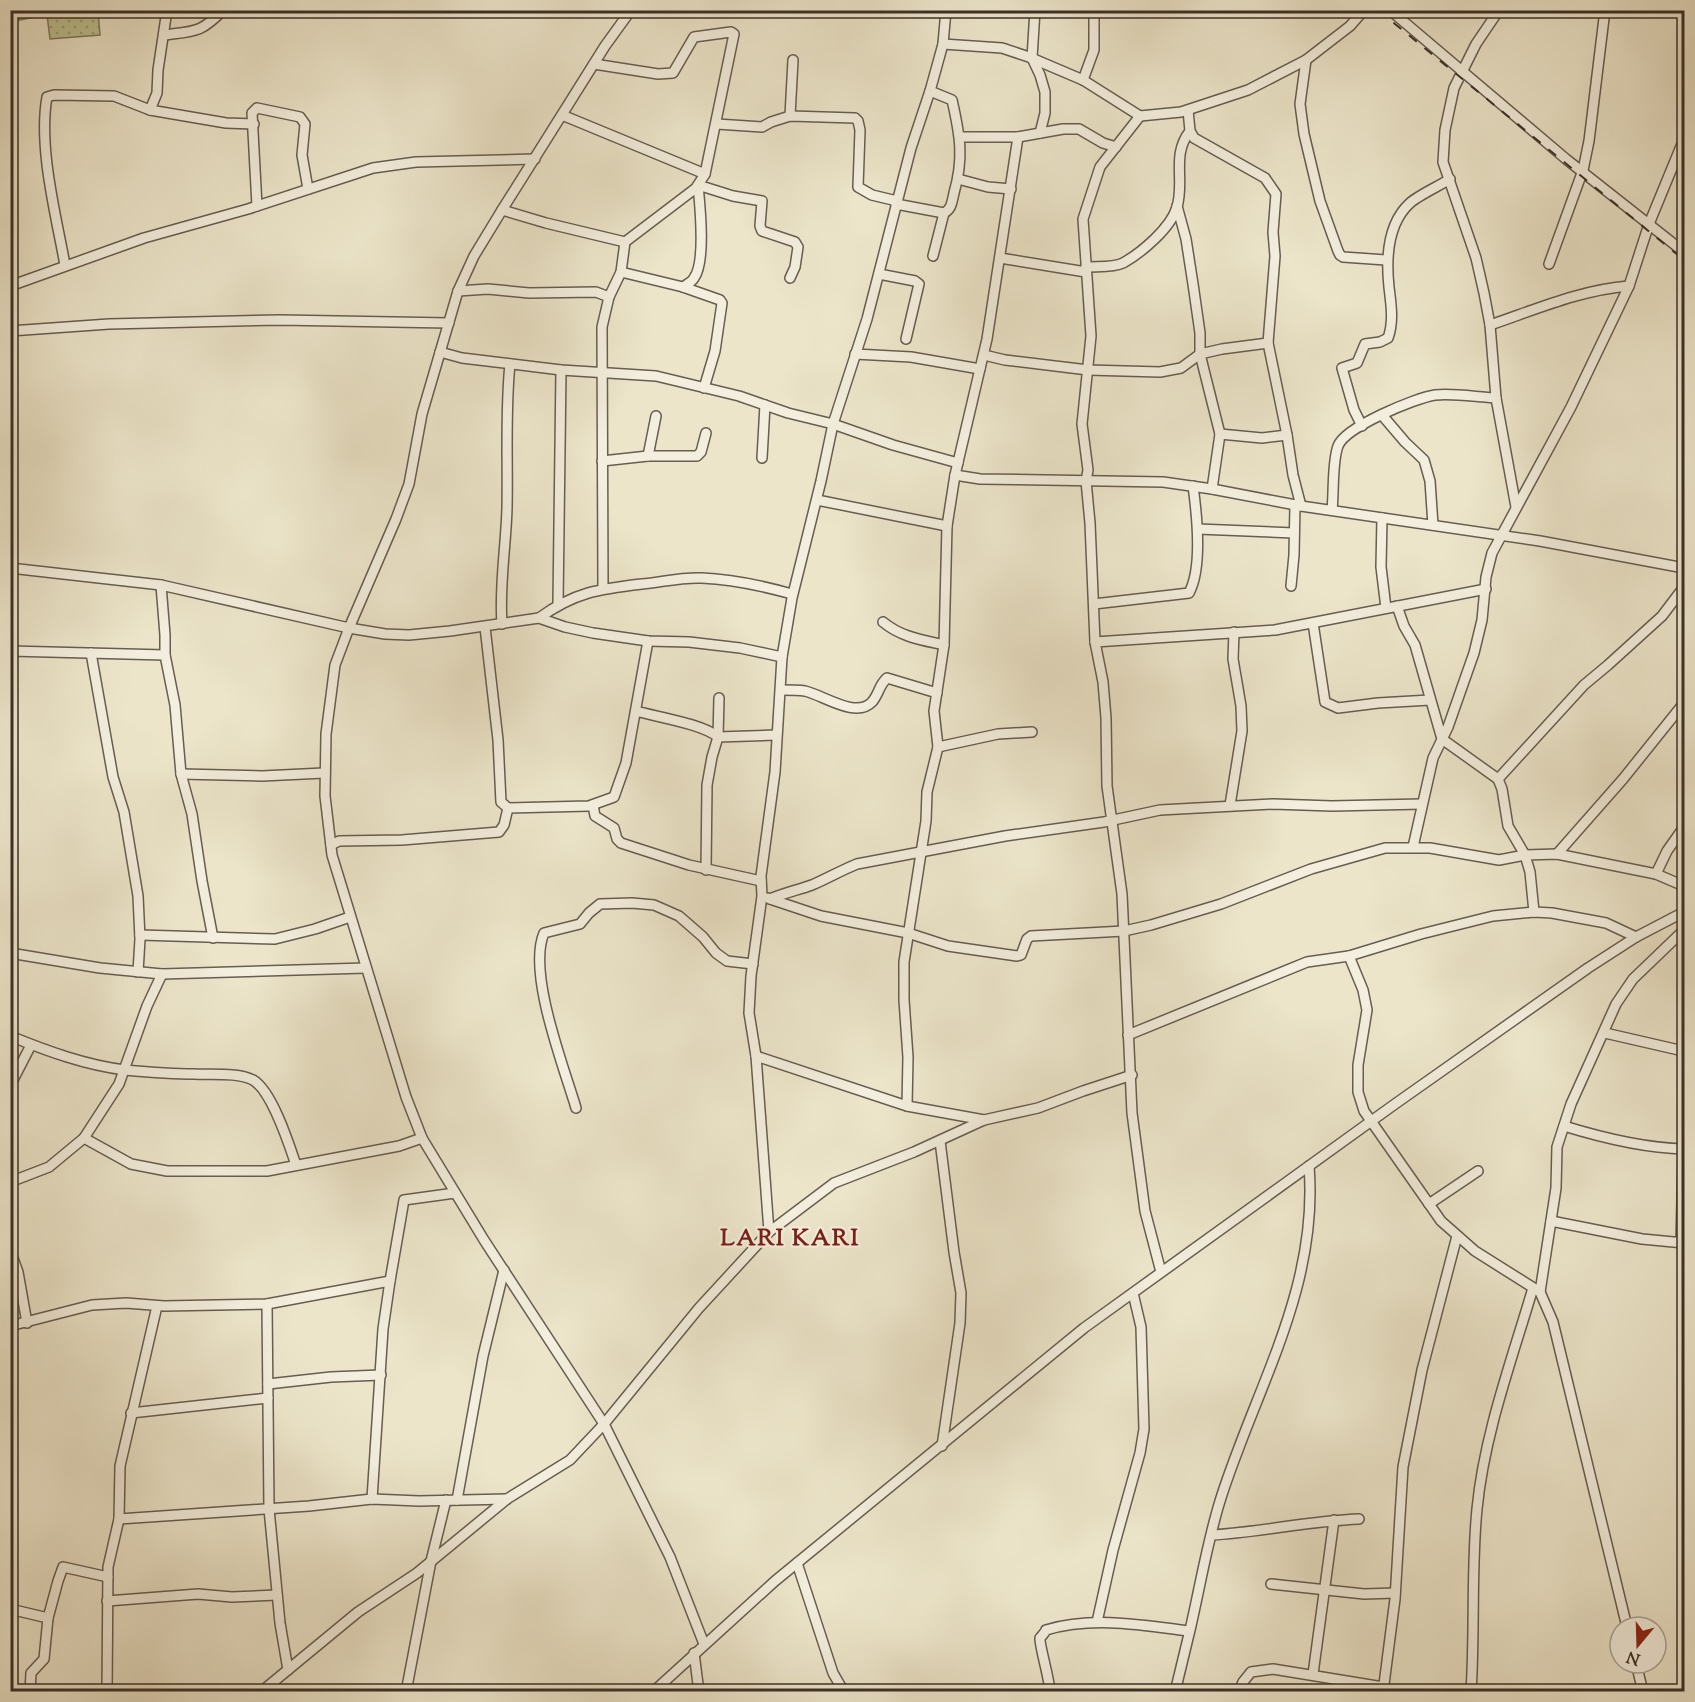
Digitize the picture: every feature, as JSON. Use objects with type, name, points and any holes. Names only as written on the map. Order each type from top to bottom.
[{"type":"street","points":[[150,110],[157,93],[167,10]]},
{"type":"street","points":[[164,35],[207,27],[223,10]]},
{"type":"street","points":[[630,10],[502,210],[474,256],[458,291],[422,414],[409,484],[335,665],[324,772],[332,855],[406,1097],[422,1138],[604,1424],[670,1557],[704,1644]]},
{"type":"street","points":[[769,1232],[756,1056],[749,1013],[753,964],[766,897],[760,876],[775,772],[782,657],[792,594],[817,500],[833,424],[867,318],[911,147],[943,44],[946,10]]},
{"type":"street","points":[[1035,10],[1032,58],[1045,92],[1045,113],[1040,133]]},
{"type":"street","points":[[1083,80],[1094,50],[1094,10]]},
{"type":"street","points":[[943,44],[1002,48],[1032,58],[1083,80],[1140,116],[1188,110],[1248,90],[1306,60],[1350,26],[1364,10]]},
{"type":"street","points":[[1390,10],[1566,159],[1583,170],[1684,252]]},
{"type":"street","points":[[1499,10],[1476,44],[1454,88],[1445,130],[1443,162],[1476,258],[1490,325],[1496,398],[1516,508]]},
{"type":"street","points":[[1549,264],[1583,170],[1589,141],[1605,10]]},
{"type":"street","points":[[594,64],[658,74],[673,73],[694,37],[733,32],[734,40],[705,174],[698,185],[625,242],[621,272],[609,297],[602,327],[601,374],[603,588]]},
{"type":"street","points":[[790,116],[793,60]]},
{"type":"street","points":[[1306,60],[1300,104],[1304,134],[1320,201],[1338,251],[1343,257],[1386,260]]},
{"type":"street","points":[[930,91],[952,100],[960,137],[961,159],[950,209],[944,213],[933,256]]},
{"type":"street","points":[[65,265],[48,172],[45,118],[47,97],[54,95],[114,96],[150,110],[226,123],[254,124]]},
{"type":"street","points":[[257,206],[252,112],[257,108],[300,117],[305,124],[302,155],[308,189]]},
{"type":"street","points":[[1188,110],[1190,131],[1194,138],[1265,178],[1276,194],[1273,232],[1275,256],[1268,343],[1287,435],[1298,506],[1291,585]]},
{"type":"street","points":[[562,115],[705,174]]},
{"type":"street","points":[[717,124],[762,127],[790,116],[855,118],[859,124],[858,187],[872,195],[896,203],[944,213]]},
{"type":"street","points":[[1140,116],[1100,167],[1083,219],[1091,336],[1082,424],[1088,470],[1086,481],[1095,642],[1103,681],[1107,786],[1124,931],[1132,1113],[1145,1211],[1161,1272]]},
{"type":"street","points":[[960,137],[1018,137],[1063,129],[1078,129],[1103,143],[1116,147]]},
{"type":"street","points":[[1190,131],[1182,141],[1177,206],[1186,239],[1193,284],[1200,333],[1200,354],[1220,434],[1212,489]]},
{"type":"street","points":[[907,1106],[908,1057],[904,962],[926,821],[927,792],[938,747],[934,711],[944,645],[946,526],[955,475],[984,355],[1018,137]]},
{"type":"street","points":[[1413,847],[1433,758],[1474,653],[1482,620],[1486,577],[1492,553],[1571,407],[1629,286],[1649,224],[1684,139]]},
{"type":"street","points":[[10,286],[144,238],[257,206],[373,168],[416,162],[535,159]]},
{"type":"street","points":[[958,179],[988,187],[1011,189]]},
{"type":"street","points":[[1362,426],[1354,410],[1342,368],[1357,363],[1365,344],[1380,342],[1388,338],[1391,307],[1386,260],[1394,229],[1411,201],[1450,179]]},
{"type":"street","points":[[698,185],[733,196],[762,201],[760,226],[762,231],[795,242],[798,247],[795,267],[790,278]]},
{"type":"street","points":[[683,287],[694,278],[699,267],[701,228],[698,185]]},
{"type":"street","points":[[1000,258],[1086,269],[1122,263],[1157,237],[1167,225],[1177,206]]},
{"type":"street","points":[[502,210],[625,242]]},
{"type":"street","points":[[621,272],[683,287],[717,298],[722,303],[716,351],[704,387]]},
{"type":"street","points":[[879,274],[915,281],[919,284],[906,339]]},
{"type":"street","points":[[1490,325],[1571,296],[1602,288],[1629,286]]},
{"type":"street","points":[[458,291],[488,289],[529,293],[596,292],[609,297]]},
{"type":"street","points":[[10,331],[110,324],[280,320],[449,323]]},
{"type":"street","points":[[984,355],[1005,360],[1088,370],[1160,372],[1181,368],[1200,354],[1268,343]]},
{"type":"street","points":[[440,352],[462,358],[561,370],[656,376],[704,387],[833,424],[893,445],[958,463]]},
{"type":"street","points":[[855,354],[911,357],[980,369]]},
{"type":"street","points":[[502,624],[501,602],[507,508],[507,400],[510,364]]},
{"type":"street","points":[[558,604],[561,370]]},
{"type":"street","points":[[1332,510],[1336,454],[1345,436],[1372,418],[1436,395],[1496,398]]},
{"type":"street","points":[[762,458],[765,405]]},
{"type":"street","points":[[1382,415],[1424,460],[1430,481],[1433,525]]},
{"type":"street","points":[[648,456],[656,416]]},
{"type":"street","points":[[602,460],[648,456],[697,456],[701,452],[706,433]]},
{"type":"street","points":[[1220,434],[1262,438],[1287,435]]},
{"type":"street","points":[[955,475],[980,479],[1163,482],[1298,506],[1630,556],[1684,568]]},
{"type":"street","points":[[1094,604],[1189,593],[1194,585],[1198,529],[1194,486]]},
{"type":"street","points":[[817,500],[946,526]]},
{"type":"street","points":[[1382,518],[1381,567],[1386,608]]},
{"type":"street","points":[[1198,529],[1294,533]]},
{"type":"street","points":[[10,568],[161,585],[349,628],[409,635],[485,627],[539,618],[558,604],[586,592],[603,588],[701,578],[764,587],[792,594]]},
{"type":"street","points":[[161,585],[165,655],[175,705],[181,774],[192,814],[213,938]]},
{"type":"street","points":[[1498,779],[1584,685],[1662,615],[1684,587]]},
{"type":"street","points":[[1095,642],[1275,630],[1486,589]]},
{"type":"street","points":[[1397,606],[1404,626],[1416,645],[1442,739],[1498,779],[1502,789],[1508,826],[1525,855],[1530,872],[1534,912]]},
{"type":"street","points":[[539,618],[593,633],[648,641],[689,642],[740,648],[782,657]]},
{"type":"street","points":[[883,622],[892,630],[908,637],[944,645]]},
{"type":"street","points":[[1312,623],[1325,702],[1338,708],[1430,700]]},
{"type":"street","points":[[485,627],[498,740],[501,802],[508,808],[593,805],[614,797],[626,763],[648,641]]},
{"type":"street","points":[[1230,805],[1242,731],[1241,706],[1233,659],[1233,632]]},
{"type":"street","points":[[10,651],[165,655]]},
{"type":"street","points":[[91,653],[113,777],[124,812],[138,896],[140,935],[138,972]]},
{"type":"street","points":[[781,690],[805,691],[853,708],[863,708],[872,702],[882,682],[887,678],[937,693]]},
{"type":"street","points":[[706,870],[707,785],[711,757],[718,737],[719,698]]},
{"type":"street","points":[[1557,854],[1623,779],[1684,703]]},
{"type":"street","points":[[636,711],[696,726],[718,737],[776,735]]},
{"type":"street","points":[[938,747],[998,734],[1032,732]]},
{"type":"street","points":[[181,774],[262,776],[324,772]]},
{"type":"street","points":[[766,897],[812,885],[857,864],[1005,836],[1072,828],[1160,810],[1273,804],[1332,806],[1422,804]]},
{"type":"street","points":[[593,805],[595,816],[614,828],[617,839],[621,843],[706,870],[761,881]]},
{"type":"street","points":[[332,845],[339,842],[402,840],[499,832],[504,825],[508,808]]},
{"type":"street","points":[[1656,874],[1666,851],[1684,827]]},
{"type":"street","points":[[766,897],[821,916],[908,933],[948,946],[1017,956],[1021,955],[1027,939],[1031,936],[1124,931],[1151,925],[1221,904],[1322,866],[1385,848],[1413,847],[1499,860],[1525,855],[1557,854],[1656,874],[1684,886]]},
{"type":"street","points":[[576,1108],[546,1010],[541,979],[544,933],[580,924],[600,904],[654,905],[679,916],[703,937],[716,954],[727,961],[753,964]]},
{"type":"street","points":[[1128,1035],[1307,962],[1349,956],[1421,934],[1493,916],[1534,912],[1606,922],[1636,937]]},
{"type":"street","points":[[653,1692],[797,1563],[1084,1328],[1588,968],[1636,937],[1684,912]]},
{"type":"street","points":[[140,935],[275,939],[350,917]]},
{"type":"street","points":[[1471,1692],[1477,1509],[1482,1473],[1489,1440],[1536,1290],[1556,1188],[1557,1147],[1572,1104],[1616,1005],[1634,979],[1684,930]]},
{"type":"street","points":[[10,953],[100,968],[162,974],[366,968]]},
{"type":"street","points":[[1349,956],[1363,990],[1367,1010],[1358,1065],[1358,1092],[1364,1112],[1441,1221],[1474,1251],[1536,1290],[1553,1322],[1624,1615]]},
{"type":"street","points":[[10,1182],[50,1167],[84,1138],[119,1084],[147,1006],[162,974]]},
{"type":"street","points":[[1605,1033],[1679,1050],[1684,1054]]},
{"type":"street","points":[[10,1036],[81,1061],[124,1070],[221,1074],[253,1080],[266,1093],[282,1126],[296,1165]]},
{"type":"street","points":[[10,1089],[31,1045]]},
{"type":"street","points":[[756,1056],[907,1106],[984,1120]]},
{"type":"street","points":[[261,1692],[358,1612],[431,1561],[507,1499],[570,1460],[604,1424],[699,1308],[769,1232],[834,1183],[940,1141],[984,1120],[1038,1108],[1083,1090],[1132,1075]]},
{"type":"street","points":[[1551,1221],[1642,1239],[1683,1243],[1684,1115]]},
{"type":"street","points":[[1564,1126],[1599,1137],[1683,1149]]},
{"type":"street","points":[[84,1138],[131,1164],[167,1171],[267,1171],[399,1146],[422,1138]]},
{"type":"street","points":[[940,1141],[961,1293],[960,1323],[942,1446]]},
{"type":"street","points":[[1175,1692],[1219,1503],[1235,1457],[1270,1373],[1290,1314],[1303,1265],[1311,1192],[1309,1166]]},
{"type":"street","points":[[1429,1204],[1478,1172]]},
{"type":"street","points":[[372,1499],[383,1329],[404,1200],[455,1193]]},
{"type":"street","points":[[1239,1692],[1251,1672],[1273,1669],[1313,1674],[1383,1689],[1395,1593],[1403,1467],[1422,1370],[1457,1236]]},
{"type":"street","points":[[10,1250],[18,1272],[27,1323]]},
{"type":"street","points":[[457,1500],[483,1356],[504,1270]]},
{"type":"street","points":[[10,1326],[92,1305],[126,1303],[267,1304],[390,1281]]},
{"type":"street","points":[[1097,1622],[1113,1550],[1140,1454],[1144,1429],[1141,1327],[1133,1293]]},
{"type":"street","points":[[267,1304],[269,1509],[288,1670]]},
{"type":"street","points":[[107,1692],[108,1567],[119,1519],[120,1466],[157,1305]]},
{"type":"street","points":[[268,1384],[331,1377],[381,1375]]},
{"type":"street","points":[[131,1413],[268,1398]]},
{"type":"street","points":[[119,1519],[269,1509],[372,1499],[507,1499]]},
{"type":"street","points":[[406,1692],[431,1561],[446,1500]]},
{"type":"street","points":[[1212,1535],[1359,1519]]},
{"type":"street","points":[[1313,1674],[1334,1520]]},
{"type":"street","points":[[797,1563],[833,1673],[844,1692]]},
{"type":"street","points":[[30,1692],[31,1674],[44,1659],[48,1618],[63,1567],[108,1577]]},
{"type":"street","points":[[1271,1584],[1364,1594],[1395,1593]]},
{"type":"street","points":[[107,1601],[198,1594],[232,1597],[278,1595]]},
{"type":"street","points":[[10,1609],[48,1618]]},
{"type":"street","points":[[1050,1692],[1046,1663],[1040,1646],[1040,1638],[1046,1630],[1059,1626],[1097,1622],[1137,1624],[1190,1631]]},
{"type":"street","points":[[694,1653],[699,1692]]},
{"type":"street","points":[[1638,1675],[1643,1692]]},
{"type":"green space","points":[[18,11],[98,11],[100,35],[50,39],[47,15],[19,20]]},
{"type":"railway","points":[[1378,10],[1684,260]]},
{"type":"district","name":"LARI KARI","points":[[790,1239]]}]
